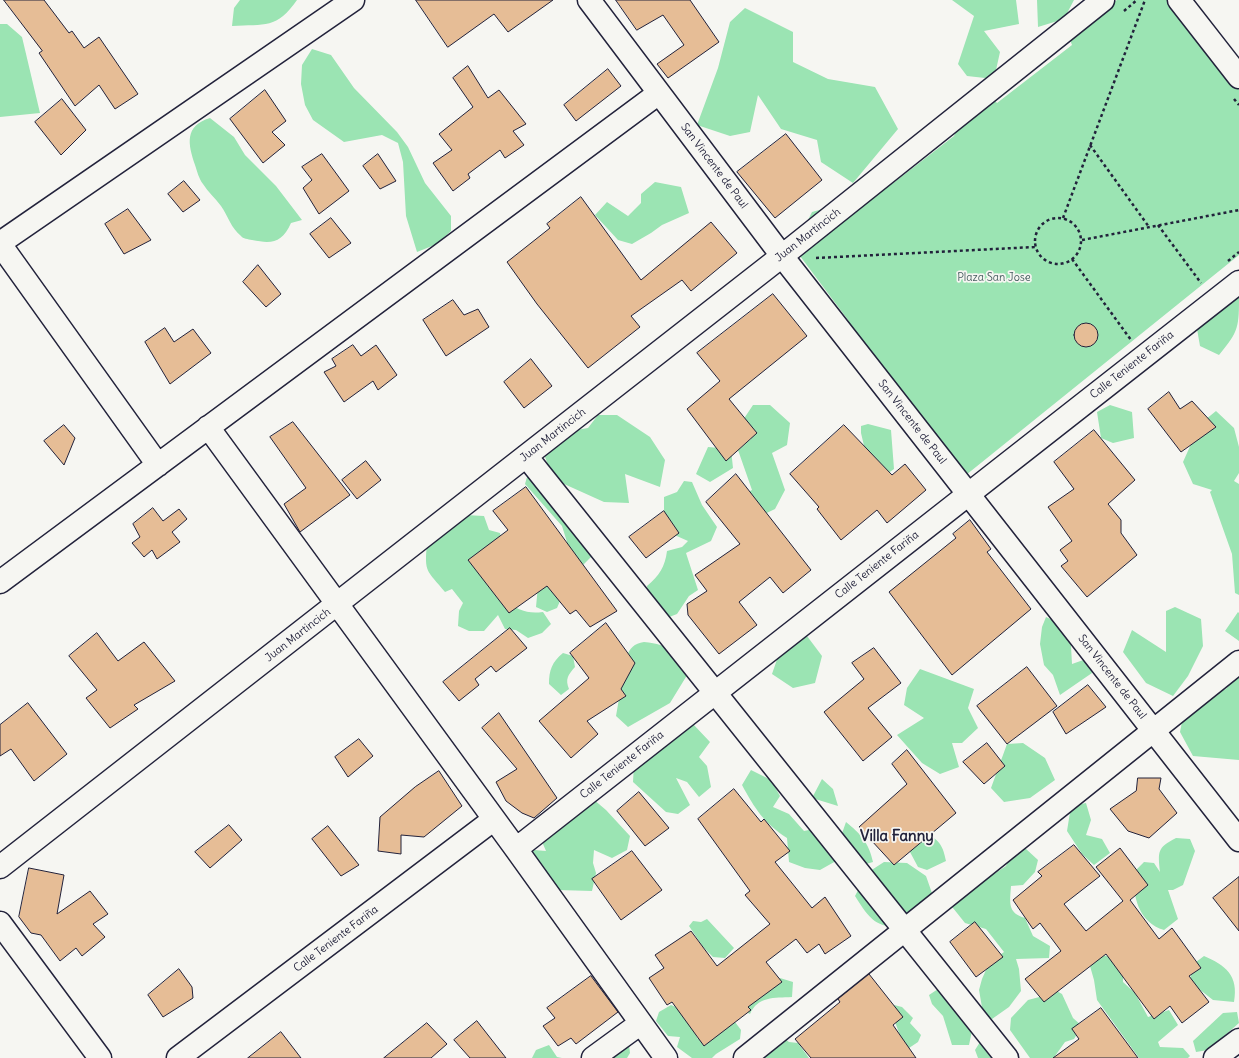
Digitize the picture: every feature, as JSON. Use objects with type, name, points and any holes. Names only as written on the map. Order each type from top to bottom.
[{"type":"street","points":[[158,465],[0,243],[353,0]]},
{"type":"street","name":"San Vincente de Paul","points":[[589,0],[782,256],[1239,840]]},
{"type":"street","points":[[1179,0],[1239,77]]},
{"type":"street","name":"Juan Martincich","points":[[0,867],[782,256],[1111,7]]},
{"type":"street","points":[[0,582],[659,93]]},
{"type":"street","name":"Calle Teniente Fariña","points":[[516,849],[1239,282]]},
{"type":"street","points":[[208,427],[516,849],[666,1058]]},
{"type":"street","points":[[526,456],[1007,1058]]},
{"type":"street","points":[[745,1058],[1239,662]]},
{"type":"street","name":"Calle Teniente Fariña","points":[[178,1058],[494,820]]},
{"type":"street","points":[[0,923],[100,1058]]},
{"type":"street","points":[[593,1058],[641,1023]]},
{"type":"street","points":[[1215,1058],[1239,1040]]},
{"type":"path","points":[[1111,7],[1137,0]]},
{"type":"path","points":[[1063,218],[1145,0]]},
{"type":"path","points":[[1090,145],[1149,227]]},
{"type":"path","points":[[1082,240],[1239,210]]},
{"type":"path","points":[[1055,217],[1071,221],[1076,226],[1082,240],[1077,254],[1065,263],[1051,263],[1039,254],[1035,247],[1036,231],[1041,224],[1055,217]]},
{"type":"path","points":[[1158,225],[1201,282],[1214,302]]},
{"type":"path","points":[[812,258],[1035,247]]},
{"type":"path","points":[[1223,265],[1239,252]]},
{"type":"path","points":[[812,258],[818,253]]},
{"type":"path","points":[[812,258],[816,264]]},
{"type":"path","points":[[1072,259],[1143,357]]},
{"type":"path","points":[[1195,287],[1206,278]]},
{"type":"path","points":[[1124,343],[1136,334]]},
{"type":"green space","points":[[240,0],[297,0],[283,16],[269,23],[262,25],[232,26],[234,8]]},
{"type":"green space","points":[[952,0],[1016,0],[1019,24],[984,31],[1000,52],[994,79],[967,76],[958,64],[974,16]]},
{"type":"green space","points":[[1037,0],[1074,0],[1064,19],[1038,27]]},
{"type":"green space","name":"Plaza San Jose","points":[[1117,0],[1184,0],[1225,74],[1239,90],[1239,255],[966,475],[851,340],[848,320],[800,256],[802,232],[812,212],[844,203],[884,181],[892,184],[954,136],[958,126],[993,99],[997,103],[1072,45],[1069,37]]},
{"type":"green space","points":[[745,8],[793,32],[793,62],[828,79],[875,87],[898,129],[853,183],[821,162],[817,140],[781,129],[758,95],[750,132],[730,136],[697,125],[718,68],[730,22]]},
{"type":"green space","points":[[0,24],[7,24],[22,37],[40,113],[0,117]]},
{"type":"green space","points":[[312,49],[331,55],[354,88],[397,132],[408,147],[425,183],[451,216],[451,231],[437,244],[417,252],[406,216],[403,162],[398,143],[382,135],[344,142],[313,120],[305,105],[301,84],[302,65]]},
{"type":"green space","points":[[210,118],[234,137],[245,155],[276,186],[302,220],[291,223],[288,230],[280,238],[271,242],[265,242],[242,237],[232,226],[221,206],[202,182],[198,175],[191,150],[190,137],[196,126],[202,121]]},
{"type":"green space","points":[[655,182],[681,187],[689,213],[662,225],[632,244],[618,240],[595,215],[607,202],[628,216],[641,203],[641,194]]},
{"type":"green space","points":[[1239,295],[1238,322],[1234,334],[1226,347],[1219,355],[1200,346],[1197,329],[1209,309]]},
{"type":"green space","points":[[753,405],[770,405],[790,423],[787,445],[772,453],[785,490],[775,509],[750,521],[738,497],[752,490],[738,450],[751,439],[741,423]]},
{"type":"green space","points":[[1110,405],[1132,412],[1134,438],[1113,443],[1101,438],[1097,412]]},
{"type":"green space","points":[[1216,411],[1234,428],[1239,447],[1239,473],[1234,481],[1239,484],[1239,595],[1235,593],[1232,554],[1210,492],[1212,490],[1193,484],[1183,462],[1200,424]]},
{"type":"green space","points":[[598,415],[617,415],[650,437],[665,460],[660,487],[625,474],[629,503],[604,502],[553,479],[544,454],[565,432],[588,428]]},
{"type":"green space","points":[[868,424],[891,430],[894,469],[873,484],[861,433],[861,426]]},
{"type":"green space","points":[[708,447],[731,449],[733,468],[710,482],[696,474]]},
{"type":"green space","points":[[529,470],[592,543],[591,557],[570,578],[557,608],[547,612],[536,607],[538,586],[560,542],[567,542],[562,526],[525,484]]},
{"type":"green space","points":[[684,481],[692,482],[702,505],[717,527],[711,541],[686,553],[698,590],[689,596],[677,614],[664,619],[648,601],[647,586],[661,571],[665,562],[667,551],[682,547],[688,541],[670,533],[664,519],[664,497],[677,492]]},
{"type":"green space","points":[[465,515],[484,516],[489,530],[500,533],[503,547],[505,601],[523,611],[543,612],[551,624],[542,633],[528,638],[516,630],[505,629],[498,615],[484,631],[469,631],[458,626],[459,611],[463,603],[452,589],[445,592],[428,571],[426,553],[427,544]]},
{"type":"green space","points":[[1175,607],[1201,619],[1203,646],[1188,676],[1173,696],[1146,683],[1123,652],[1132,630],[1166,652],[1166,611]]},
{"type":"green space","points":[[1238,612],[1239,613],[1239,641],[1225,631]]},
{"type":"green space","points":[[1046,617],[1070,628],[1072,664],[1089,658],[1092,673],[1060,695],[1053,675],[1044,665],[1040,644],[1042,627]]},
{"type":"green space","points":[[807,636],[822,656],[815,683],[793,688],[772,674],[784,639]]},
{"type":"green space","points":[[644,642],[660,645],[671,650],[689,672],[670,703],[628,727],[616,716],[626,658],[629,651],[633,647]]},
{"type":"green space","points":[[563,653],[573,656],[575,667],[568,677],[567,682],[569,689],[561,695],[549,684],[549,679],[554,663]]},
{"type":"green space","points":[[920,669],[974,689],[968,708],[978,728],[962,743],[952,743],[959,767],[940,774],[922,763],[897,735],[924,718],[904,705],[907,688]]},
{"type":"green space","points":[[1239,670],[1239,760],[1193,756],[1180,732],[1184,712],[1210,694],[1226,689]]},
{"type":"green space","points":[[693,724],[710,742],[699,757],[707,766],[711,787],[699,797],[687,782],[676,778],[690,805],[678,814],[666,812],[633,782],[634,764]]},
{"type":"green space","points":[[1023,743],[1045,758],[1055,780],[1030,798],[1004,802],[991,788],[1007,744]]},
{"type":"green space","points":[[751,770],[771,780],[780,796],[773,807],[789,814],[804,831],[814,829],[836,861],[820,870],[805,868],[789,862],[787,838],[766,821],[751,801],[742,785]]},
{"type":"green space","points":[[822,779],[833,789],[838,806],[812,798]]},
{"type":"green space","points":[[593,799],[606,810],[630,836],[627,850],[612,858],[594,850],[593,863],[596,873],[592,891],[558,890],[528,858],[534,850],[546,851],[540,837]]},
{"type":"green space","points":[[1086,803],[1091,820],[1086,835],[1102,839],[1110,853],[1094,865],[1082,854],[1067,831],[1071,806]]},
{"type":"green space","points":[[846,822],[864,839],[873,862],[859,866],[840,839]]},
{"type":"green space","points":[[925,833],[934,838],[940,844],[944,851],[946,861],[927,870],[918,867],[910,852],[911,841]]},
{"type":"green space","points":[[1176,838],[1190,839],[1195,851],[1183,885],[1173,890],[1168,890],[1178,919],[1164,930],[1148,921],[1143,915],[1134,890],[1134,872],[1144,862],[1154,863],[1160,872],[1160,851],[1165,845]]},
{"type":"green space","points":[[1025,848],[1038,860],[1035,872],[1023,885],[1011,886],[1010,902],[1012,910],[1019,916],[1025,918],[1033,936],[1050,946],[1049,958],[1016,959],[1019,969],[1021,991],[1009,1007],[992,1019],[983,1013],[979,990],[989,963],[1004,952],[986,929],[965,923],[949,903],[983,872],[994,874],[1006,866],[1011,853]]},
{"type":"green space","points":[[884,862],[907,863],[926,876],[933,896],[909,927],[882,925],[876,922],[866,912],[855,896],[867,873]]},
{"type":"green space","points":[[707,919],[734,948],[725,958],[713,957],[703,947],[689,926],[693,921],[701,922]]},
{"type":"green space","points":[[1099,954],[1110,957],[1123,969],[1123,982],[1135,993],[1148,1017],[1169,1010],[1178,1025],[1158,1042],[1160,1047],[1183,1048],[1190,1056],[1188,1058],[1139,1058],[1097,1000],[1090,966]]},
{"type":"green space","points":[[1204,956],[1212,959],[1229,972],[1234,985],[1234,1002],[1213,1000],[1190,982],[1192,965]]},
{"type":"green space","points":[[780,978],[793,982],[792,997],[773,998],[762,1001],[753,1008],[750,1014],[739,1008]]},
{"type":"green space","points":[[938,989],[952,999],[957,1013],[972,1031],[969,1045],[952,1045],[943,1016],[932,1004],[929,995]]},
{"type":"green space","points":[[1055,990],[1062,994],[1073,1018],[1082,1026],[1074,1039],[1065,1042],[1055,1056],[1057,1058],[1030,1058],[1010,1030],[1011,1018],[1028,1000],[1047,995]]},
{"type":"green space","points":[[671,1005],[683,1010],[698,1039],[735,1022],[741,1030],[740,1039],[712,1058],[692,1058],[677,1047],[680,1037],[668,1036],[656,1021],[659,1012]]},
{"type":"green space","points":[[894,1005],[902,1007],[913,1018],[910,1023],[921,1035],[918,1042],[909,1048],[901,1039],[891,1010]]},
{"type":"green space","points":[[1237,1012],[1239,1023],[1208,1050],[1196,1052],[1193,1041],[1223,1013]]},
{"type":"green space","points":[[771,1029],[789,1042],[798,1043],[809,1058],[747,1058]]},
{"type":"green space","points":[[980,1042],[995,1058],[978,1058],[975,1050]]},
{"type":"green space","points":[[549,1045],[557,1057],[562,1058],[532,1058],[536,1050]]},
{"type":"green space","points":[[629,1045],[630,1053],[627,1058],[588,1058]]},
{"type":"building","points":[[4,0],[44,0],[69,33],[72,31],[84,48],[99,37],[138,94],[115,109],[99,85],[75,106],[39,53],[42,51]]},
{"type":"building","points":[[416,0],[553,0],[508,32],[494,14],[448,47]]},
{"type":"building","points":[[616,0],[690,0],[719,42],[668,78],[657,64],[684,45],[663,15],[637,30]]},
{"type":"building","points":[[468,66],[488,98],[499,90],[526,124],[513,131],[524,145],[505,158],[500,150],[468,174],[470,178],[453,191],[433,163],[452,150],[439,134],[473,107],[453,78]]},
{"type":"building","points":[[608,69],[621,86],[576,121],[564,105]]},
{"type":"building","points":[[265,90],[286,121],[272,132],[285,145],[263,163],[230,119]]},
{"type":"building","points":[[62,99],[86,130],[61,155],[35,122]]},
{"type":"building","points":[[786,134],[822,180],[775,218],[737,172]]},
{"type":"building","points":[[322,154],[349,191],[319,214],[303,188],[312,180],[302,167]]},
{"type":"building","points":[[378,154],[396,181],[380,189],[363,166]]},
{"type":"building","points":[[184,181],[200,200],[183,212],[168,194]]},
{"type":"building","points":[[581,197],[641,280],[711,222],[737,253],[691,291],[682,280],[631,316],[640,327],[588,368],[537,304],[507,262],[550,228],[547,224]]},
{"type":"building","points":[[128,209],[151,240],[124,254],[105,224]]},
{"type":"building","points":[[331,218],[351,243],[329,258],[310,234]]},
{"type":"building","points":[[258,265],[281,294],[266,307],[243,282]]},
{"type":"building","points":[[773,294],[807,336],[729,399],[757,433],[726,461],[687,409],[720,381],[697,353]]},
{"type":"building","points":[[453,300],[464,315],[478,309],[489,327],[446,356],[423,320]]},
{"type":"building","points":[[1086,323],[1091,324],[1097,330],[1097,340],[1091,346],[1086,347],[1081,346],[1075,340],[1074,335],[1075,330],[1081,324]]},
{"type":"building","points":[[165,328],[174,342],[193,329],[211,353],[170,384],[145,342]]},
{"type":"building","points":[[353,345],[361,356],[376,345],[397,375],[378,390],[373,381],[344,402],[324,372],[336,366],[332,359]]},
{"type":"building","points":[[531,359],[552,386],[524,408],[504,382]]},
{"type":"building","points":[[1169,392],[1180,409],[1192,401],[1216,427],[1181,452],[1148,409]]},
{"type":"building","points":[[293,422],[350,495],[300,532],[284,504],[306,488],[270,437]]},
{"type":"building","points":[[64,425],[75,438],[64,465],[44,441]]},
{"type":"building","points":[[844,425],[892,475],[905,464],[926,490],[887,523],[877,510],[841,540],[817,509],[819,507],[790,474]]},
{"type":"building","points":[[1094,430],[1135,480],[1108,504],[1121,520],[1121,533],[1137,555],[1087,597],[1061,566],[1068,561],[1060,550],[1072,541],[1048,507],[1074,489],[1054,462]]},
{"type":"building","points":[[366,461],[381,480],[357,499],[342,480]]},
{"type":"building","points":[[736,474],[811,570],[783,593],[770,577],[739,602],[757,625],[719,654],[688,615],[687,604],[707,591],[695,575],[740,544],[706,502]]},
{"type":"building","points":[[526,487],[617,611],[590,627],[576,610],[570,614],[547,586],[509,613],[468,560],[508,530],[493,511]]},
{"type":"building","points":[[153,508],[163,521],[179,509],[187,519],[172,532],[180,542],[157,559],[152,550],[144,557],[132,543],[140,537],[133,524]]},
{"type":"building","points":[[664,511],[679,533],[646,558],[629,537]]},
{"type":"building","points":[[970,520],[991,549],[987,552],[1031,609],[952,675],[889,592],[956,538],[953,534]]},
{"type":"building","points":[[606,623],[635,663],[621,689],[626,696],[587,721],[598,734],[571,758],[539,721],[589,678],[570,653]]},
{"type":"building","points":[[510,628],[527,648],[496,672],[491,666],[475,679],[479,685],[459,701],[443,682]]},
{"type":"building","points":[[97,633],[118,661],[144,642],[175,681],[134,705],[138,709],[110,728],[86,698],[97,690],[69,656]]},
{"type":"building","points":[[874,648],[901,683],[868,708],[892,737],[863,761],[824,712],[864,679],[852,663]]},
{"type":"building","points":[[1027,667],[1057,706],[1007,744],[977,706]]},
{"type":"building","points":[[1088,685],[1106,707],[1066,734],[1053,712]]},
{"type":"building","points":[[28,703],[67,754],[34,781],[11,749],[0,756],[0,725]]},
{"type":"building","points":[[499,713],[557,798],[534,818],[522,813],[506,801],[496,782],[517,769],[482,728]]},
{"type":"building","points":[[359,739],[373,756],[348,777],[335,757]]},
{"type":"building","points":[[987,743],[1005,766],[984,784],[963,762]]},
{"type":"building","points":[[907,750],[956,813],[894,865],[859,827],[907,784],[892,764]]},
{"type":"building","points":[[439,771],[462,806],[424,837],[401,835],[401,854],[378,851],[380,817],[415,787]]},
{"type":"building","points":[[1138,778],[1161,778],[1159,789],[1177,813],[1149,838],[1128,831],[1110,809],[1136,791]]},
{"type":"building","points":[[734,789],[761,822],[764,819],[790,851],[775,862],[812,908],[825,897],[851,936],[825,954],[819,944],[807,953],[796,939],[766,962],[782,982],[748,1007],[751,1010],[704,1046],[672,1002],[667,1005],[649,978],[664,968],[655,955],[691,931],[717,966],[770,924],[745,895],[750,891],[698,819]]},
{"type":"building","points":[[639,792],[669,828],[645,846],[617,811]]},
{"type":"building","points":[[229,825],[242,840],[210,868],[195,852]]},
{"type":"building","points":[[328,826],[359,865],[341,876],[312,839]]},
{"type":"building","points":[[1074,845],[1100,876],[1064,904],[1086,931],[1123,901],[1096,867],[1120,848],[1148,885],[1130,900],[1159,939],[1172,928],[1201,968],[1189,976],[1209,1002],[1182,1023],[1170,1006],[1154,1019],[1106,954],[1044,1002],[1025,979],[1061,951],[1040,923],[1033,929],[1013,900],[1042,876],[1038,872]]},
{"type":"building","points":[[632,851],[662,890],[621,920],[592,879]]},
{"type":"building","points":[[29,868],[64,875],[57,914],[90,891],[108,914],[93,924],[105,937],[82,956],[76,948],[60,961],[41,935],[31,933],[19,917]]},
{"type":"building","points":[[1239,877],[1239,931],[1213,898]]},
{"type":"building","points":[[975,922],[1003,957],[976,977],[950,942]]},
{"type":"building","points":[[179,969],[192,987],[193,998],[163,1017],[148,995]]},
{"type":"building","points":[[869,974],[903,1017],[893,1025],[916,1058],[811,1058],[795,1039],[840,1002],[838,999]]},
{"type":"building","points":[[591,976],[618,1012],[576,1044],[571,1038],[558,1046],[543,1026],[555,1018],[547,1008]]},
{"type":"building","points":[[1101,1008],[1138,1058],[1053,1058],[1079,1039],[1072,1029]]},
{"type":"building","points":[[477,1021],[506,1058],[470,1058],[454,1040]]},
{"type":"building","points":[[427,1023],[447,1044],[431,1058],[384,1058]]},
{"type":"building","points":[[281,1032],[301,1058],[248,1058]]},
{"type":"district","name":"Villa Fanny","points":[[897,837]]}]
